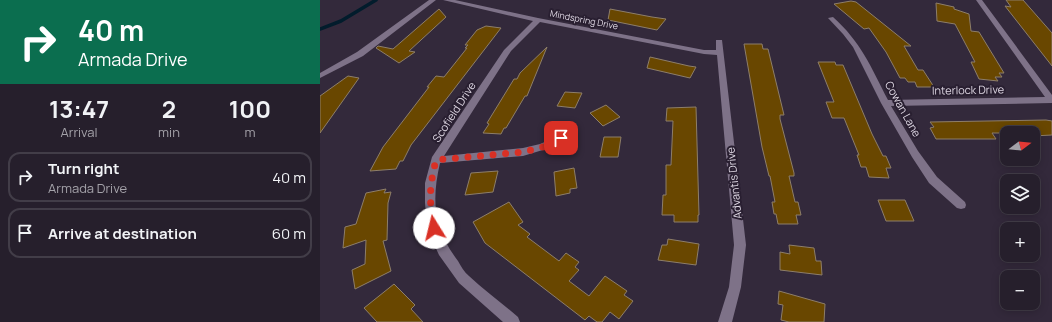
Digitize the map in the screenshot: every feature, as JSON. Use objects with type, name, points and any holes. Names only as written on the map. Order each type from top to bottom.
[{"type":"street","points":[[320,76],[360,54],[433,0]]},
{"type":"street","name":"Mindspring Drive","points":[[446,0],[538,20],[704,52],[720,53]]},
{"type":"street","points":[[978,0],[1052,100]]},
{"type":"street","name":"Cowan Lane","points":[[831,18],[846,32],[857,47],[885,103],[915,154],[933,180],[961,204]]},
{"type":"street","name":"Scofield Drive","points":[[513,322],[463,279],[443,252],[434,228],[430,203],[430,184],[436,160],[508,50],[538,20]]},
{"type":"street","name":"Advantis Drive","points":[[719,42],[740,246],[735,287],[725,322]]},
{"type":"street","name":"Interlock Drive","points":[[885,103],[1052,100]]},
{"type":"street","points":[[436,160],[523,152],[543,147],[561,138]]},
{"type":"building","points":[[1006,0],[1023,0],[1052,33],[1052,66],[1005,6],[1011,7]]},
{"type":"building","points":[[851,1],[856,2],[911,46],[904,46],[918,70],[923,70],[934,87],[917,87],[915,82],[908,82],[905,78],[900,78],[886,52],[869,28],[864,29],[834,4]]},
{"type":"building","points":[[936,3],[954,7],[954,9],[969,14],[971,31],[979,32],[1004,73],[999,73],[1002,77],[995,77],[998,81],[979,79],[971,62],[975,62],[955,24],[937,21]]},
{"type":"building","points":[[439,9],[446,17],[409,51],[415,52],[399,63],[376,48],[378,46],[393,49]]},
{"type":"building","points":[[610,9],[666,19],[657,30],[608,20]]},
{"type":"building","points":[[486,26],[501,28],[411,145],[403,161],[400,161],[396,169],[370,171],[383,147],[429,87],[427,87],[436,76],[444,77],[467,48],[465,48],[468,45],[465,45],[477,30]]},
{"type":"building","points":[[744,44],[762,44],[763,49],[768,49],[784,115],[780,115],[780,119],[794,173],[794,176],[789,176],[795,202],[798,202],[801,215],[796,215],[798,224],[778,224],[776,214],[774,214],[772,202],[775,202],[762,147]]},
{"type":"building","points":[[547,47],[527,96],[525,96],[506,128],[504,128],[501,134],[483,133],[489,124],[487,123],[514,79],[517,79],[520,73]]},
{"type":"building","points":[[650,57],[696,67],[690,78],[647,68]]},
{"type":"building","points":[[818,62],[835,62],[836,65],[843,65],[872,134],[883,156],[886,156],[891,168],[886,168],[889,178],[869,177],[866,167],[861,167],[857,155],[859,155],[844,118],[832,118],[826,102],[834,102]]},
{"type":"building","points":[[348,76],[359,78],[320,133],[320,96]]},
{"type":"building","points":[[565,92],[582,93],[575,108],[557,106]]},
{"type":"building","points":[[606,105],[620,117],[603,126],[590,113]]},
{"type":"building","points":[[696,107],[698,222],[674,222],[674,215],[662,215],[663,195],[666,195],[666,165],[671,165],[673,121],[666,121],[667,108]]},
{"type":"building","points":[[1046,120],[1052,121],[1052,135],[1040,136],[1040,126],[1000,126],[1000,133],[992,133],[996,139],[936,139],[930,128],[934,127],[930,122]]},
{"type":"building","points":[[604,137],[621,137],[618,157],[600,157]]},
{"type":"building","points":[[574,168],[577,188],[570,189],[570,193],[556,196],[554,172]]},
{"type":"building","points":[[498,171],[493,192],[465,195],[471,173]]},
{"type":"building","points":[[386,189],[384,193],[391,192],[388,203],[387,240],[383,241],[391,271],[355,289],[352,270],[365,264],[366,240],[343,248],[345,227],[356,224],[366,193]]},
{"type":"building","points":[[878,200],[905,200],[914,221],[886,221]]},
{"type":"building","points":[[509,202],[523,222],[518,225],[530,234],[527,237],[559,261],[566,253],[579,262],[575,267],[579,270],[569,281],[589,296],[605,276],[627,291],[624,295],[633,301],[619,319],[610,312],[602,322],[597,322],[589,316],[585,320],[485,243],[473,222]]},
{"type":"building","points":[[668,239],[699,244],[696,265],[658,260],[662,245],[667,245]]},
{"type":"building","points":[[789,245],[814,248],[816,261],[821,261],[822,275],[780,270],[780,252],[790,254]]},
{"type":"building","points":[[394,284],[415,305],[411,309],[423,322],[377,322],[364,308]]},
{"type":"building","points":[[779,291],[825,304],[824,322],[789,322],[781,320],[783,305],[778,304]]},
{"type":"waterway","points":[[320,29],[341,21],[376,0]]},
{"type":"route","points":[[434,228],[430,203],[430,184],[436,160],[523,152],[543,147],[561,138]]}]
